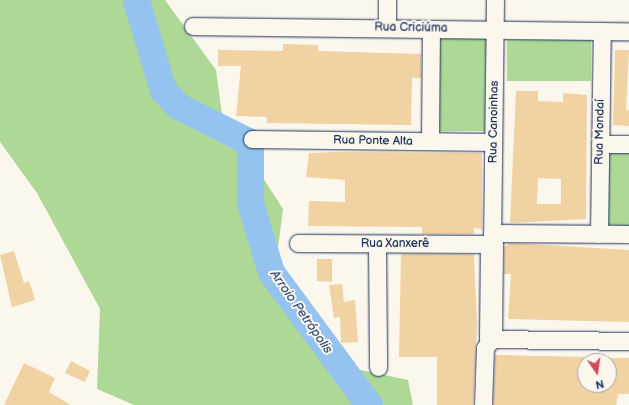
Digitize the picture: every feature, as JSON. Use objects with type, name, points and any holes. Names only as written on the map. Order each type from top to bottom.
[{"type":"street","points":[[387,0],[387,28]]},
{"type":"street","name":"Rua Canoinhas","points":[[492,238],[495,0]]},
{"type":"street","name":"Rua Criciúma","points":[[193,26],[629,31]]},
{"type":"street","points":[[430,141],[431,29]]},
{"type":"street","name":"Rua Mondaí","points":[[599,234],[602,31]]},
{"type":"street","name":"Rua Ponte Alta","points":[[252,139],[493,142]]},
{"type":"street","points":[[600,144],[629,144]]},
{"type":"street","name":"Rua Xanxerê","points":[[298,243],[377,244],[492,238],[629,234]]},
{"type":"street","points":[[483,405],[484,348],[491,339],[492,238]]},
{"type":"street","points":[[377,244],[378,367]]},
{"type":"street","points":[[491,339],[629,341]]},
{"type":"green space","points":[[0,0],[165,0],[216,70],[222,114],[283,209],[276,264],[352,368],[408,380],[413,405],[134,405],[97,389],[100,309],[37,193],[0,142]]},
{"type":"green space","points":[[436,38],[486,39],[485,131],[435,131]]},
{"type":"green space","points":[[507,40],[591,40],[591,81],[507,81]]},
{"type":"green space","points":[[608,150],[629,150],[629,226],[607,225]]},
{"type":"building","points":[[283,44],[318,45],[318,51],[421,54],[421,78],[412,78],[411,125],[267,123],[267,117],[236,116],[241,66],[218,66],[218,50],[283,51]]},
{"type":"building","points":[[615,50],[629,50],[626,110],[629,110],[629,126],[613,125]]},
{"type":"building","points":[[516,91],[538,91],[538,101],[563,102],[563,93],[587,95],[586,219],[510,223]],"holes":[[[538,178],[561,179],[561,204],[537,204]]]},
{"type":"building","points":[[309,153],[482,153],[482,229],[474,228],[474,234],[422,234],[422,227],[308,226],[309,201],[345,202],[345,180],[306,177]]},
{"type":"building","points":[[510,243],[629,250],[629,322],[508,319],[511,274],[504,274],[504,247]]},
{"type":"building","points":[[14,251],[24,283],[29,281],[35,300],[12,307],[0,255]]},
{"type":"building","points":[[401,254],[474,254],[477,323],[473,405],[437,405],[437,357],[399,357]]},
{"type":"building","points":[[317,259],[332,259],[332,282],[317,281]]},
{"type":"building","points":[[342,284],[344,302],[355,300],[358,342],[341,343],[340,317],[334,318],[329,285]]},
{"type":"building","points":[[495,355],[577,357],[577,393],[617,393],[617,358],[629,358],[629,394],[618,394],[616,405],[493,405]]},
{"type":"building","points":[[71,361],[90,371],[85,382],[65,373]]},
{"type":"building","points":[[24,363],[55,378],[49,392],[71,405],[4,405]]},
{"type":"waterway","name":"Arroio Petrópolis","points":[[136,0],[163,90],[178,106],[250,142],[250,203],[271,272],[369,405]]}]
